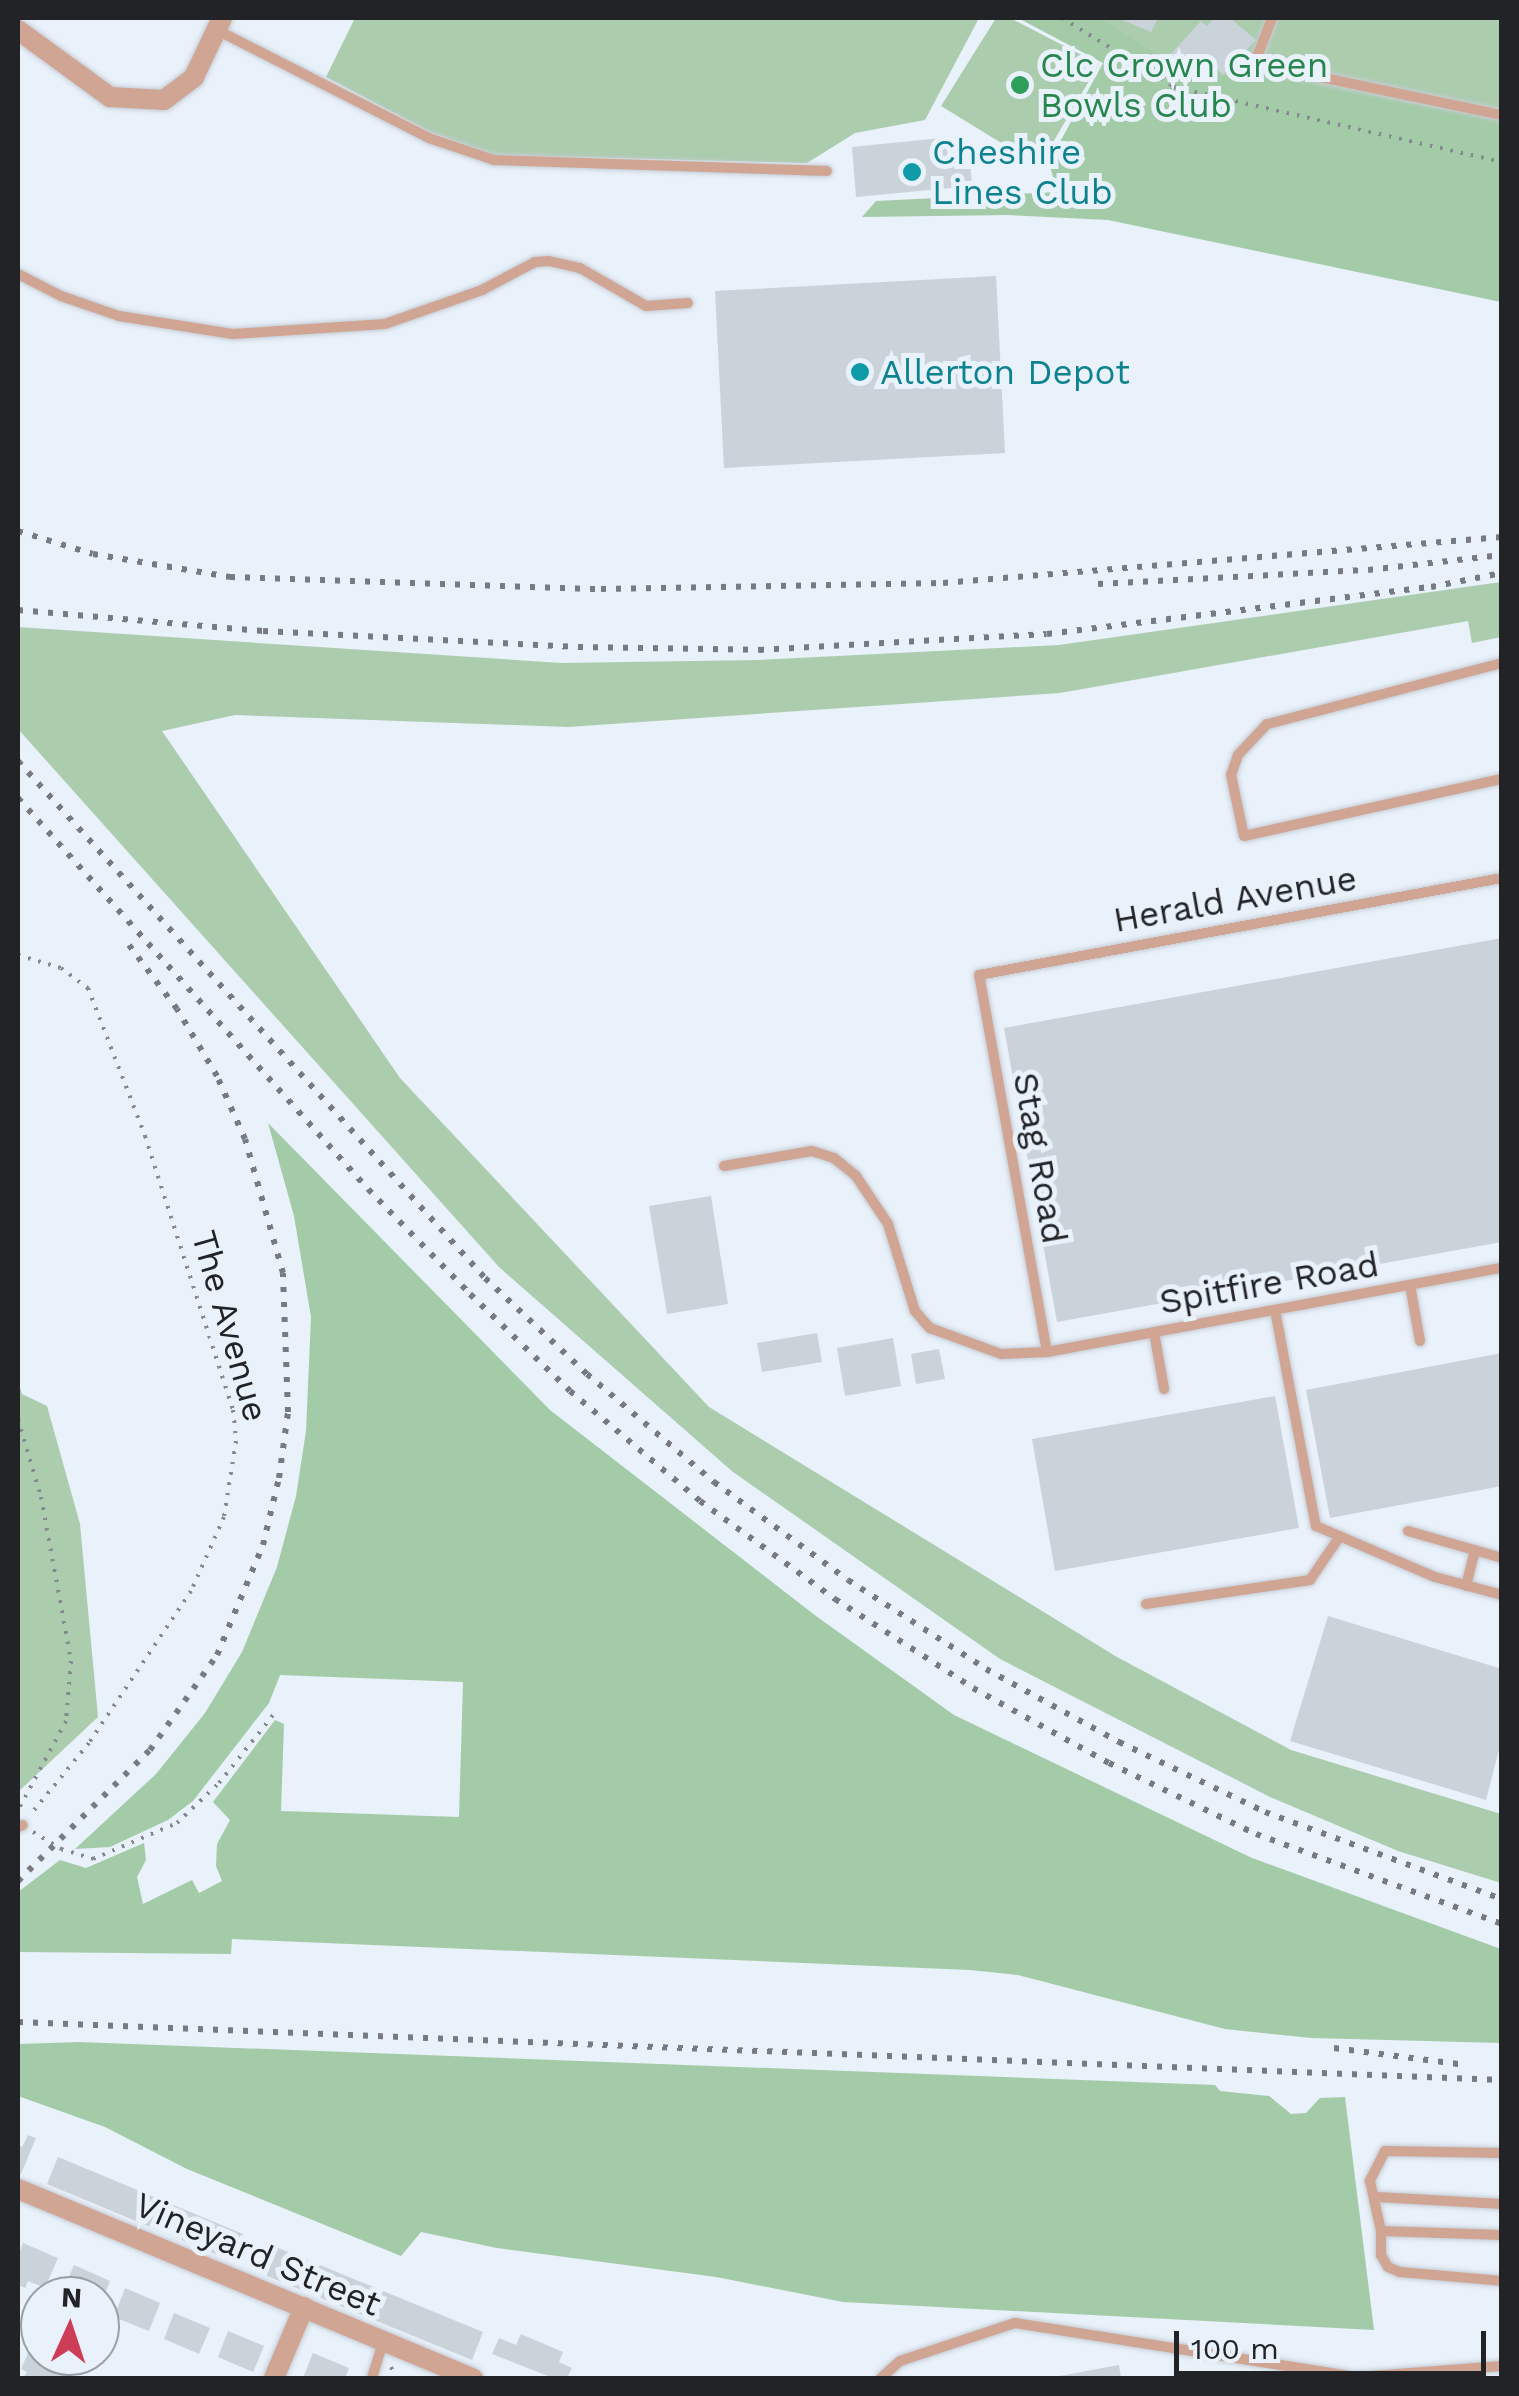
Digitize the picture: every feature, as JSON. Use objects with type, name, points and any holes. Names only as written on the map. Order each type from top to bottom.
[{"type":"street","points":[[18,30],[110,98],[164,100],[194,77],[219,24]]},
{"type":"street","name":"Vineyard Street","points":[[18,2189],[473,2378]]},
{"type":"street","points":[[274,2378],[304,2307]]},
{"type":"lane","points":[[1272,18],[1258,55],[1262,65],[1502,115]]},
{"type":"lane","points":[[219,24],[429,138],[494,160],[827,172]]},
{"type":"lane","points":[[18,274],[61,296],[119,316],[233,334],[385,324],[482,290],[535,262],[580,268],[646,306],[688,302]]},
{"type":"lane","points":[[1502,663],[1266,724],[1238,756],[1231,774],[1244,836],[1502,779]]},
{"type":"lane","name":"Herald Avenue","points":[[978,975],[1502,878]]},
{"type":"lane","name":"Stag Road","points":[[978,975],[1047,1352]]},
{"type":"lane","name":"Spitfire Road","points":[[724,1166],[812,1151],[834,1158],[856,1176],[888,1224],[915,1311],[930,1328],[1001,1354],[1047,1352],[1502,1268]]},
{"type":"lane","points":[[1410,1285],[1420,1340]]},
{"type":"lane","points":[[1276,1310],[1316,1526],[1466,1586],[1502,1596]]},
{"type":"lane","points":[[1154,1332],[1164,1389]]},
{"type":"lane","points":[[1408,1531],[1502,1558]]},
{"type":"lane","points":[[1146,1604],[1310,1580],[1340,1536]]},
{"type":"lane","points":[[1466,1586],[1475,1550]]},
{"type":"lane","points":[[1502,2153],[1385,2152],[1370,2181],[1371,2192],[1377,2196],[1502,2204]]},
{"type":"lane","points":[[1377,2196],[1381,2254],[1388,2267],[1400,2272],[1502,2282]]},
{"type":"lane","points":[[1381,2230],[1502,2235]]},
{"type":"lane","points":[[881,2378],[900,2362],[1015,2323],[1355,2377],[1502,2366]]},
{"type":"lane","points":[[372,2378],[382,2342]]},
{"type":"path","points":[[1062,18],[1174,88],[1502,162]]},
{"type":"path","name":"The Avenue","points":[[18,955],[61,968],[88,988],[145,1136],[233,1410],[236,1441],[224,1518],[191,1591],[89,1743],[20,1826]]},
{"type":"path","points":[[18,1420],[41,1497],[71,1661],[66,1721],[18,1810]]},
{"type":"path","points":[[20,1826],[73,1854],[93,1859],[118,1852],[177,1822],[219,1784],[278,1710]]},
{"type":"green space","points":[[355,18],[979,18],[925,120],[855,133],[807,163],[494,155],[430,132],[326,77]]},
{"type":"green space","name":"Clc Crown Green Bowls Club","points":[[996,18],[1010,18],[1099,64],[1039,166],[941,106]]},
{"type":"green space","points":[[1018,18],[1099,18],[1162,57],[1185,78],[1231,76],[1296,82],[1501,121],[1501,302],[1108,220],[1008,215],[862,217],[876,201],[1057,192],[1049,162],[1103,63]]},
{"type":"green space","points":[[1045,18],[1501,18],[1501,173],[1172,97]]},
{"type":"green space","points":[[1501,582],[1501,637],[1472,643],[1468,621],[1060,693],[568,727],[235,715],[162,731],[400,1078],[709,1407],[1117,1657],[1291,1750],[1501,1814],[1501,1883],[1398,1851],[1270,1797],[1000,1659],[733,1472],[499,1267],[18,729],[18,627],[561,663],[759,660],[1059,645]]},
{"type":"green space","points":[[268,1123],[550,1410],[816,1616],[954,1715],[1252,1858],[1501,1949],[1501,2043],[1311,2038],[1225,2029],[1018,1975],[970,1970],[232,1939],[231,1954],[18,1952],[18,1892],[60,1860],[86,1868],[144,1843],[146,1860],[137,1877],[143,1904],[192,1880],[199,1893],[222,1881],[216,1866],[217,1844],[230,1820],[213,1802],[275,1720],[284,1724],[281,1811],[459,1817],[463,1682],[280,1675],[269,1703],[193,1801],[168,1820],[110,1847],[75,1849],[156,1774],[205,1713],[242,1652],[277,1567],[296,1496],[306,1431],[311,1317],[294,1216]]},
{"type":"green space","points":[[18,1381],[22,1394],[47,1406],[80,1524],[98,1717],[18,1792]]},
{"type":"green space","points":[[79,2042],[1215,2085],[1220,2091],[1269,2096],[1291,2114],[1306,2113],[1320,2098],[1345,2097],[1374,2330],[843,2302],[716,2277],[497,2248],[421,2232],[401,2256],[187,2169],[105,2127],[18,2096],[18,2044]]},
{"type":"building","points":[[1117,18],[1158,18],[1151,32]]},
{"type":"building","points":[[1214,18],[1230,18],[1256,40],[1223,75],[1205,57],[1186,76],[1168,57],[1201,21],[1207,26]]},
{"type":"building","name":"Cheshire Lines Club","points":[[942,138],[943,145],[962,143],[964,158],[970,157],[972,186],[856,197],[852,147]]},
{"type":"building","name":"Allerton Depot","points":[[996,276],[1005,453],[724,468],[715,291]]},
{"type":"building","points":[[1502,938],[1502,1242],[1057,1322],[1004,1028]]},
{"type":"building","points":[[711,1196],[728,1304],[667,1314],[649,1206]]},
{"type":"building","points":[[817,1333],[822,1362],[762,1372],[757,1343]]},
{"type":"building","points":[[893,1338],[901,1386],[845,1396],[837,1348]]},
{"type":"building","points":[[939,1349],[945,1379],[916,1384],[911,1354]]},
{"type":"building","points":[[1502,1353],[1502,1486],[1330,1518],[1306,1390]]},
{"type":"building","points":[[1275,1396],[1299,1528],[1055,1571],[1032,1439]]},
{"type":"building","points":[[1328,1616],[1502,1669],[1502,1738],[1486,1800],[1290,1741]]},
{"type":"building","points":[[28,2135],[36,2138],[21,2174],[18,2145],[22,2147]]},
{"type":"building","points":[[58,2157],[243,2234],[232,2261],[47,2184]]},
{"type":"building","points":[[23,2243],[58,2258],[50,2276],[20,2276],[20,2286],[18,2257]]},
{"type":"building","points":[[271,2245],[483,2332],[472,2360],[260,2273]]},
{"type":"building","points":[[74,2265],[99,2276],[69,2276]]},
{"type":"building","points":[[125,2288],[160,2303],[149,2331],[120,2319]]},
{"type":"building","points":[[174,2313],[210,2328],[199,2354],[164,2339]]},
{"type":"building","points":[[228,2331],[264,2346],[253,2372],[218,2357]]},
{"type":"building","points":[[521,2334],[563,2352],[559,2362],[572,2368],[567,2378],[553,2378],[492,2354],[499,2338],[516,2345]]},
{"type":"building","points":[[313,2353],[349,2368],[345,2378],[303,2378]]},
{"type":"building","points":[[1119,2365],[1121,2378],[1054,2377]]},
{"type":"building","points":[[24,2376],[67,2376],[66,2378]]},
{"type":"railway","points":[[18,531],[93,554],[230,577],[601,589],[943,583],[1502,537]]},
{"type":"railway","points":[[1098,584],[1368,570],[1502,555]]},
{"type":"railway","points":[[18,610],[263,631],[578,647],[759,650],[1047,634],[1431,587],[1502,573]]},
{"type":"railway","points":[[18,761],[485,1278],[587,1374],[714,1482],[848,1580],[986,1669],[1119,1742],[1265,1812],[1502,1899]]},
{"type":"railway","points":[[18,798],[368,1189],[570,1391],[700,1501],[835,1599],[973,1688],[1109,1763],[1256,1834],[1502,1924]]},
{"type":"railway","points":[[18,1881],[150,1750],[217,1655],[263,1545],[279,1478],[288,1412],[283,1273],[245,1139],[217,1076],[177,1009],[129,945]]},
{"type":"railway","points":[[18,2022],[1502,2080]]},
{"type":"railway","points":[[1334,2048],[1466,2065]]},
{"type":"place","name":"Clc Crown Green Bowls Club","points":[[1020,85]]},
{"type":"place","name":"Cheshire Lines Club","points":[[912,172]]},
{"type":"place","name":"Allerton Depot","points":[[860,372]]}]
